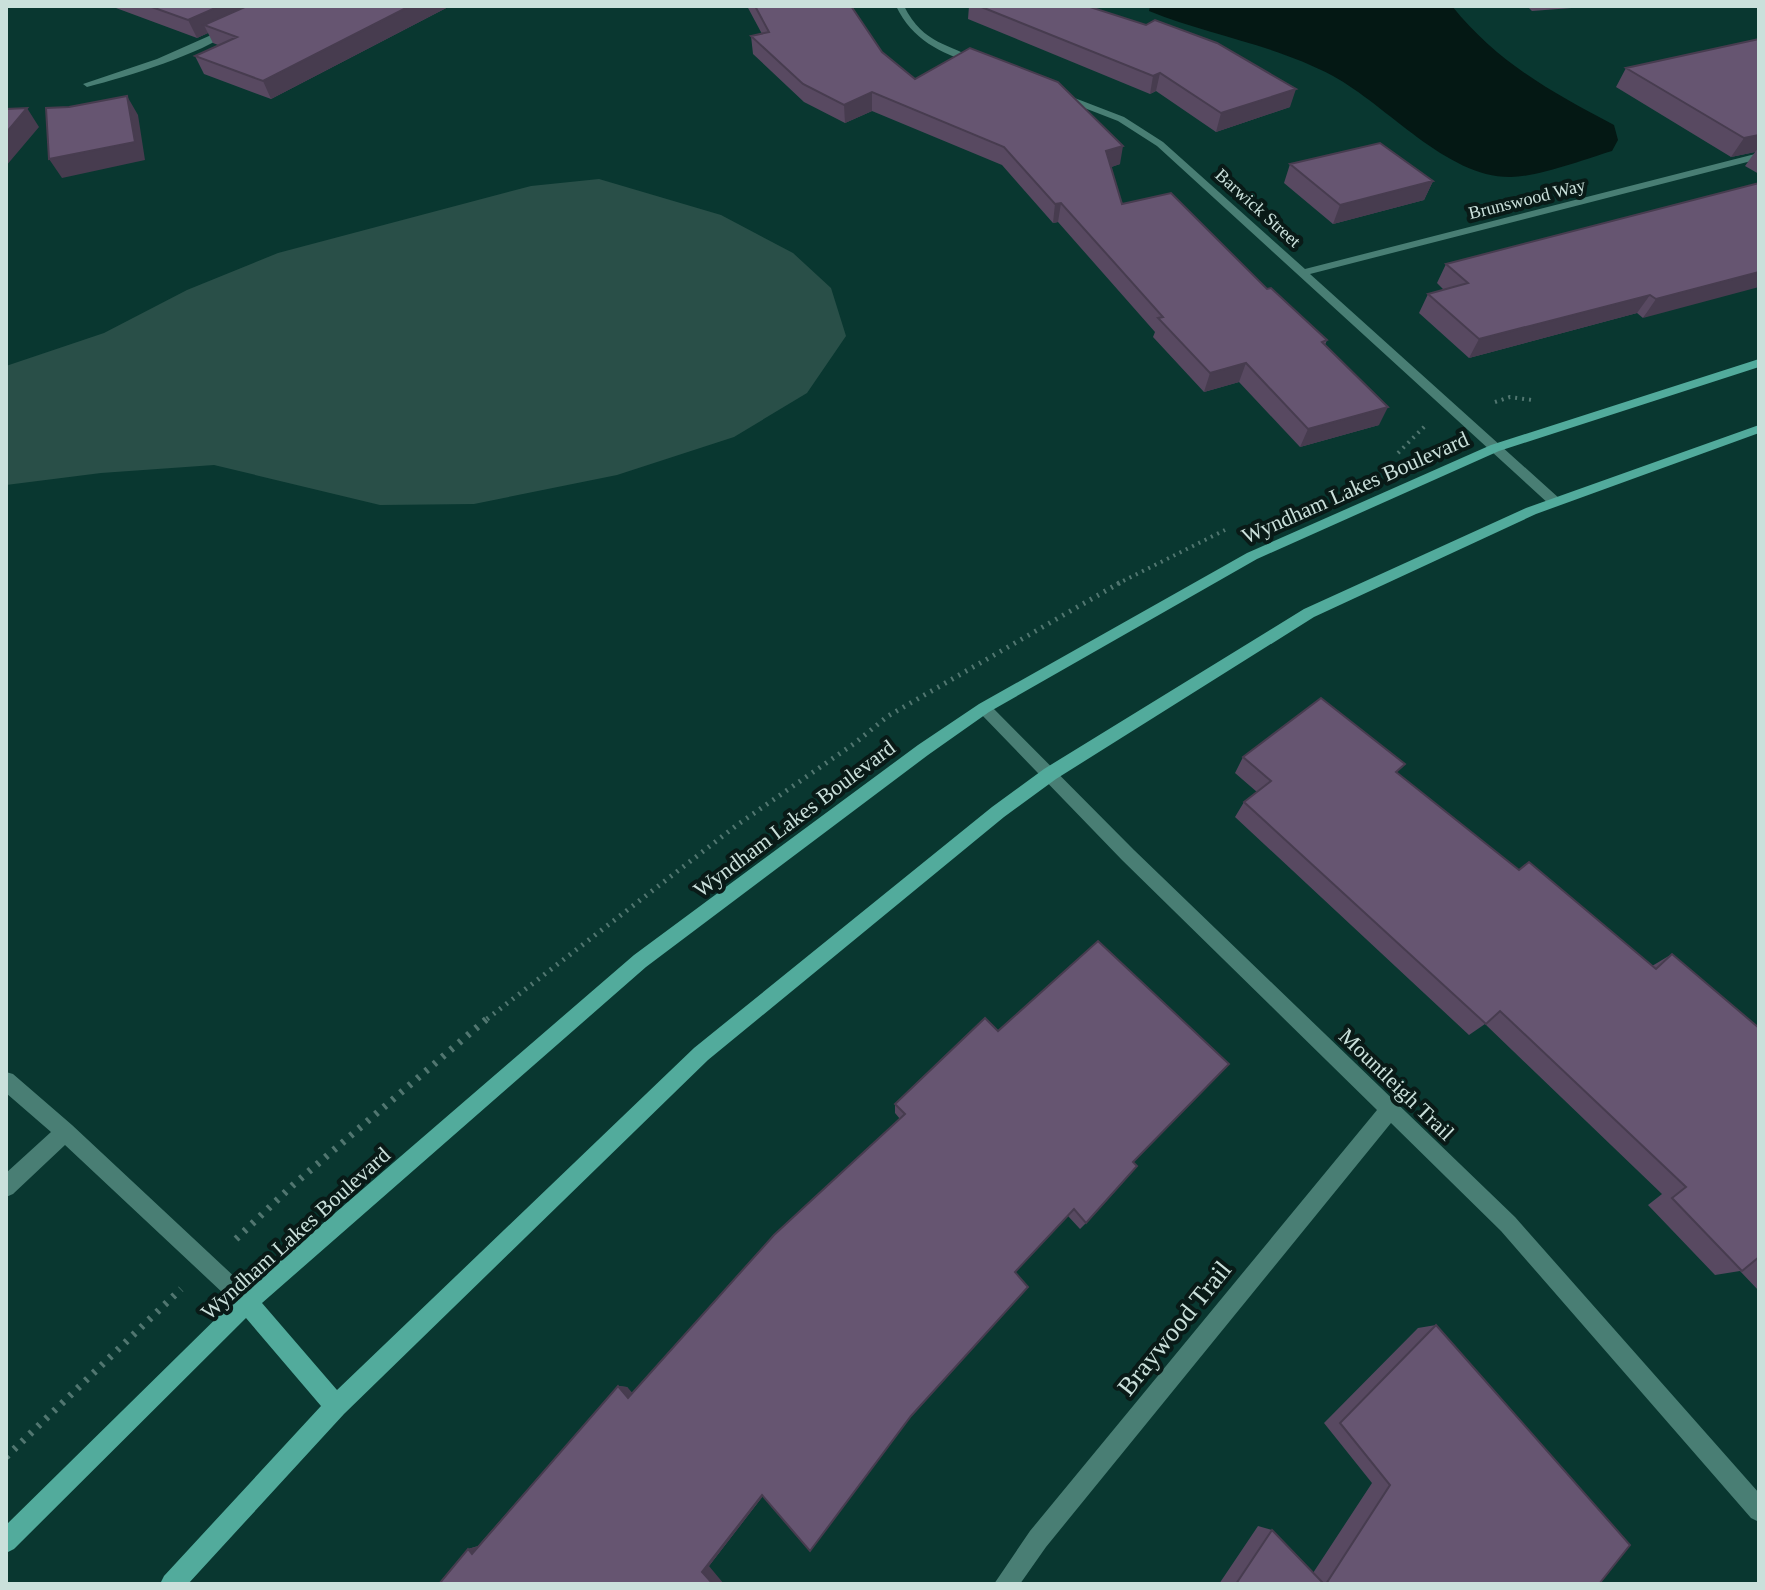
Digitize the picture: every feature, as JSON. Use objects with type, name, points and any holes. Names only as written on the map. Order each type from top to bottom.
[{"type":"street","points":[[900,6],[907,23],[928,44],[987,67]]},
{"type":"street","points":[[87,84],[123,76],[241,25]]},
{"type":"street","name":"Barwick Street","points":[[1047,90],[1121,119],[1160,144],[1555,502]]},
{"type":"street","name":"Brunswood Way","points":[[1303,273],[1759,156]]},
{"type":"street","name":"Wyndham Lakes Boulevard","points":[[6,1541],[247,1302],[640,961],[984,708],[1252,556],[1495,448],[1759,363]]},
{"type":"street","points":[[172,1584],[336,1406],[701,1054],[998,812],[1050,774],[1309,613],[1555,502],[1759,429]]},
{"type":"street","name":"Mountleigh Trail","points":[[984,708],[1128,855],[1508,1224],[1759,1510]]},
{"type":"street","points":[[6,1081],[247,1302],[336,1406]]},
{"type":"street","name":"Braywood Trail","points":[[1006,1584],[1038,1539],[1389,1110]]},
{"type":"street","points":[[6,1187],[65,1132]]},
{"type":"path","points":[[1500,400],[1510,397]]},
{"type":"path","points":[[6,1457],[100,1364]]},
{"type":"shaded area","points":[[1150,6],[1452,6],[1506,60],[1547,88],[1614,125],[1618,140],[1612,151],[1548,171],[1511,177],[1487,174],[1441,153],[1354,89],[1311,65],[1149,11]]},
{"type":"shaded area","points":[[599,179],[721,215],[793,253],[831,288],[846,336],[807,393],[734,437],[617,475],[474,504],[380,505],[214,465],[101,473],[6,485],[6,366],[104,333],[187,290],[278,253],[531,186]]},
{"type":"building","points":[[149,6],[220,6],[188,20]]},
{"type":"building","points":[[247,6],[410,6],[263,81],[195,56],[237,37],[204,25]]},
{"type":"building","points":[[755,6],[851,6],[882,52],[915,79],[970,48],[1058,82],[1123,146],[1106,151],[1122,204],[1171,193],[1267,289],[1271,288],[1327,340],[1322,342],[1388,407],[1308,429],[1246,363],[1210,373],[1158,318],[1163,317],[1061,203],[1055,204],[1004,147],[872,92],[844,105],[803,84],[751,36],[769,32]]},
{"type":"building","points":[[979,6],[1087,6],[1146,25],[1155,20],[1217,43],[1296,89],[1221,113],[1160,73],[1153,76]]},
{"type":"building","points":[[1759,39],[1759,135],[1744,138],[1626,68]]},
{"type":"building","points":[[127,96],[135,142],[49,159],[46,108]]},
{"type":"building","points":[[27,108],[6,133],[6,109]]},
{"type":"building","points":[[1380,143],[1433,181],[1340,205],[1290,164]]},
{"type":"building","points":[[1759,183],[1759,272],[1656,299],[1650,295],[1479,339],[1428,294],[1468,283],[1446,264]]},
{"type":"building","points":[[1321,698],[1405,764],[1396,772],[1519,870],[1529,862],[1656,969],[1672,954],[1759,1028],[1759,1257],[1742,1271],[1672,1198],[1686,1187],[1500,1011],[1486,1024],[1244,802],[1271,781],[1243,757]]},
{"type":"building","points":[[1098,941],[1229,1064],[1133,1162],[1137,1166],[1086,1223],[1074,1209],[1015,1272],[1028,1287],[911,1416],[810,1551],[762,1495],[702,1572],[713,1584],[439,1584],[468,1549],[472,1554],[618,1386],[628,1398],[774,1235],[905,1114],[895,1104],[985,1018],[998,1031]]},
{"type":"building","points":[[1436,1325],[1630,1545],[1599,1584],[1326,1584],[1390,1485],[1340,1423]]},
{"type":"building","points":[[1272,1530],[1324,1584],[1236,1584]]}]
